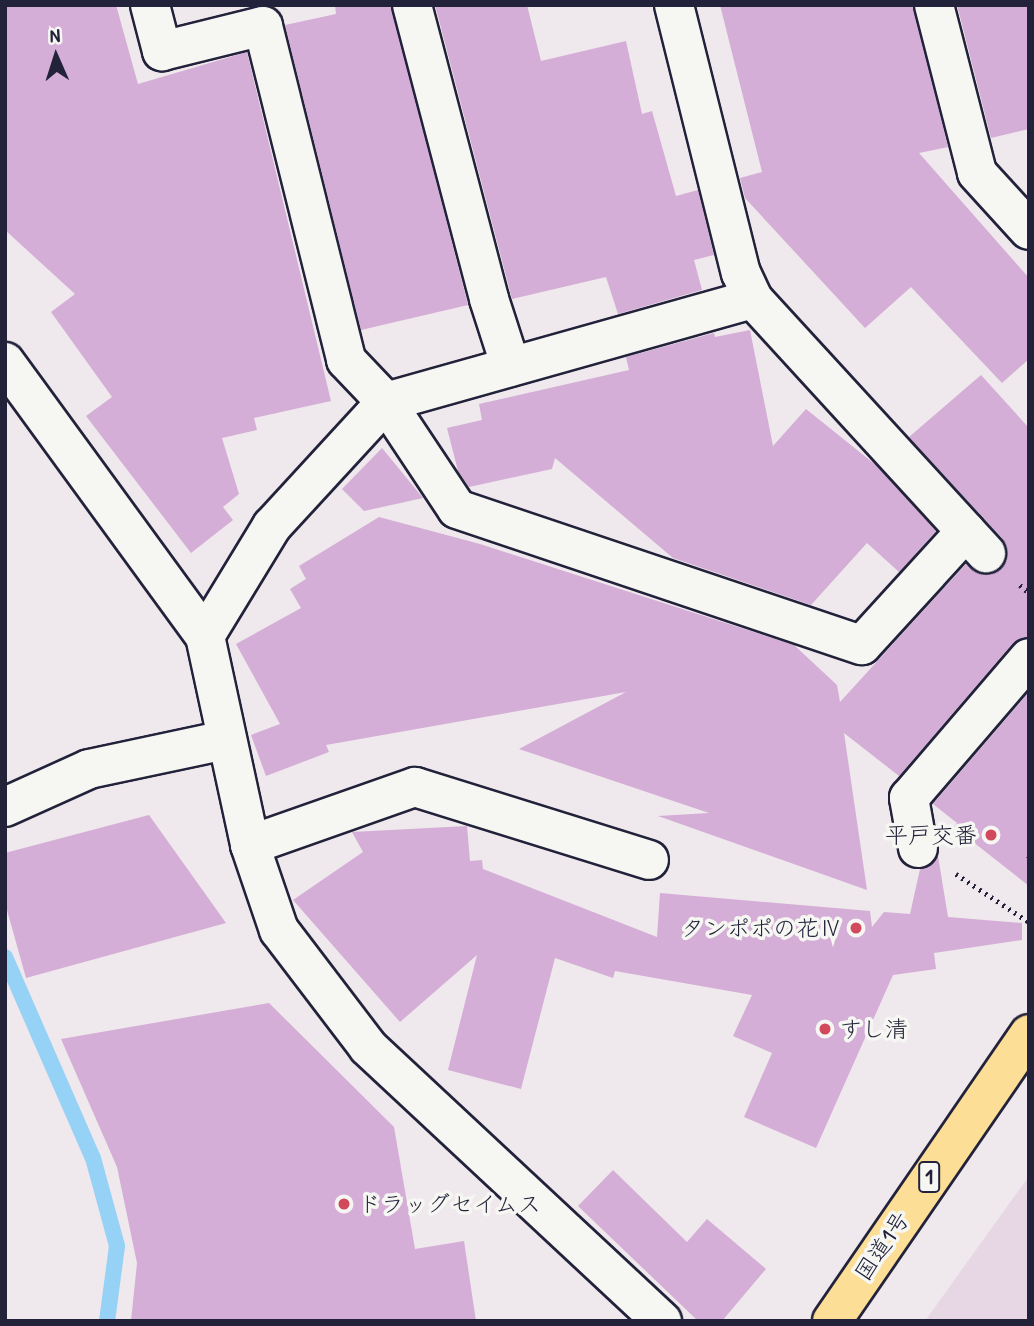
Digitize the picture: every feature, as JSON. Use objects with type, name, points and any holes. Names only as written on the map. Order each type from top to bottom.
[{"type":"highway","name":"国道1号","points":[[831,1321],[1022,1055]]},
{"type":"street","points":[[150,5],[162,51],[263,26],[346,360],[386,402],[457,509],[862,645],[976,542],[753,299],[741,273],[674,5]]},
{"type":"street","points":[[412,5],[489,299],[511,368]]},
{"type":"street","points":[[934,5],[977,173],[1029,230]]},
{"type":"street","points":[[205,636],[272,526],[386,402],[753,299]]},
{"type":"street","points":[[5,362],[205,636],[225,740],[250,845],[279,930],[368,1047],[662,1321]]},
{"type":"street","points":[[932,858],[909,799],[1029,658]]},
{"type":"street","points":[[5,807],[89,769],[225,740]]},
{"type":"street","points":[[250,845],[415,787],[649,860]]},
{"type":"path","points":[[932,858],[1029,922]]},
{"type":"shaded area","points":[[1029,1176],[1029,1321],[925,1321]]},
{"type":"building","points":[[5,5],[116,5],[138,84],[247,52],[331,401],[254,418],[257,430],[222,438],[239,494],[223,507],[233,520],[191,553],[86,416],[112,397],[51,312],[75,294],[5,230]]},
{"type":"building","points":[[335,5],[391,5],[468,305],[361,330],[285,25],[336,14]]},
{"type":"building","points":[[435,5],[527,5],[541,61],[626,41],[642,114],[652,111],[676,196],[698,190],[714,255],[694,260],[702,290],[618,314],[606,277],[512,299]]},
{"type":"building","points":[[720,5],[913,5],[948,147],[919,153],[1029,278],[1029,359],[1002,383],[911,287],[865,328],[745,198],[740,178],[762,172]]},
{"type":"building","points":[[957,5],[1029,5],[1029,129],[991,138]]},
{"type":"building","points":[[750,330],[773,446],[806,409],[877,466],[936,531],[899,572],[867,543],[811,605],[673,558],[555,458],[552,469],[469,487],[458,471],[447,428],[482,420],[479,404],[629,370],[626,357],[714,333],[715,337]]},
{"type":"building","points":[[981,375],[1029,428],[1029,637],[1012,644],[899,776],[844,733],[867,890],[658,816],[709,813],[519,749],[626,692],[326,745],[329,752],[266,776],[251,735],[280,724],[236,644],[301,608],[290,589],[306,579],[299,566],[379,517],[480,544],[794,645],[837,685],[840,702],[966,564],[979,574],[990,574],[1007,560],[1002,538],[909,437]]},
{"type":"building","points":[[382,448],[423,498],[364,511],[342,489]]},
{"type":"building","points":[[1029,692],[1029,886],[954,827],[957,823],[933,804]]},
{"type":"building","points":[[149,815],[226,923],[26,978],[5,903],[5,853]]},
{"type":"building","points":[[467,826],[470,861],[482,860],[483,869],[657,937],[660,893],[870,911],[872,927],[884,912],[910,914],[920,869],[938,856],[948,917],[1022,923],[1022,940],[934,953],[936,969],[893,975],[816,1148],[744,1117],[772,1053],[733,1036],[752,995],[615,971],[613,978],[555,958],[521,1089],[448,1070],[477,955],[400,1022],[293,900],[363,852],[352,832]]},
{"type":"building","points":[[269,1003],[394,1127],[415,1249],[464,1241],[476,1321],[131,1321],[137,1263],[117,1167],[61,1039]]},
{"type":"building","points":[[613,1170],[687,1242],[707,1219],[766,1269],[722,1321],[698,1321],[578,1206]]},
{"type":"waterway","points":[[5,957],[93,1158],[117,1246],[107,1321]]},
{"type":"place","name":"平戸交番","points":[[991,835]]},
{"type":"place","name":"タンポポの花Ⅳ","points":[[856,928]]},
{"type":"place","name":"すし清","points":[[825,1029]]},
{"type":"place","name":"ドラッグセイムス","points":[[344,1204]]}]
